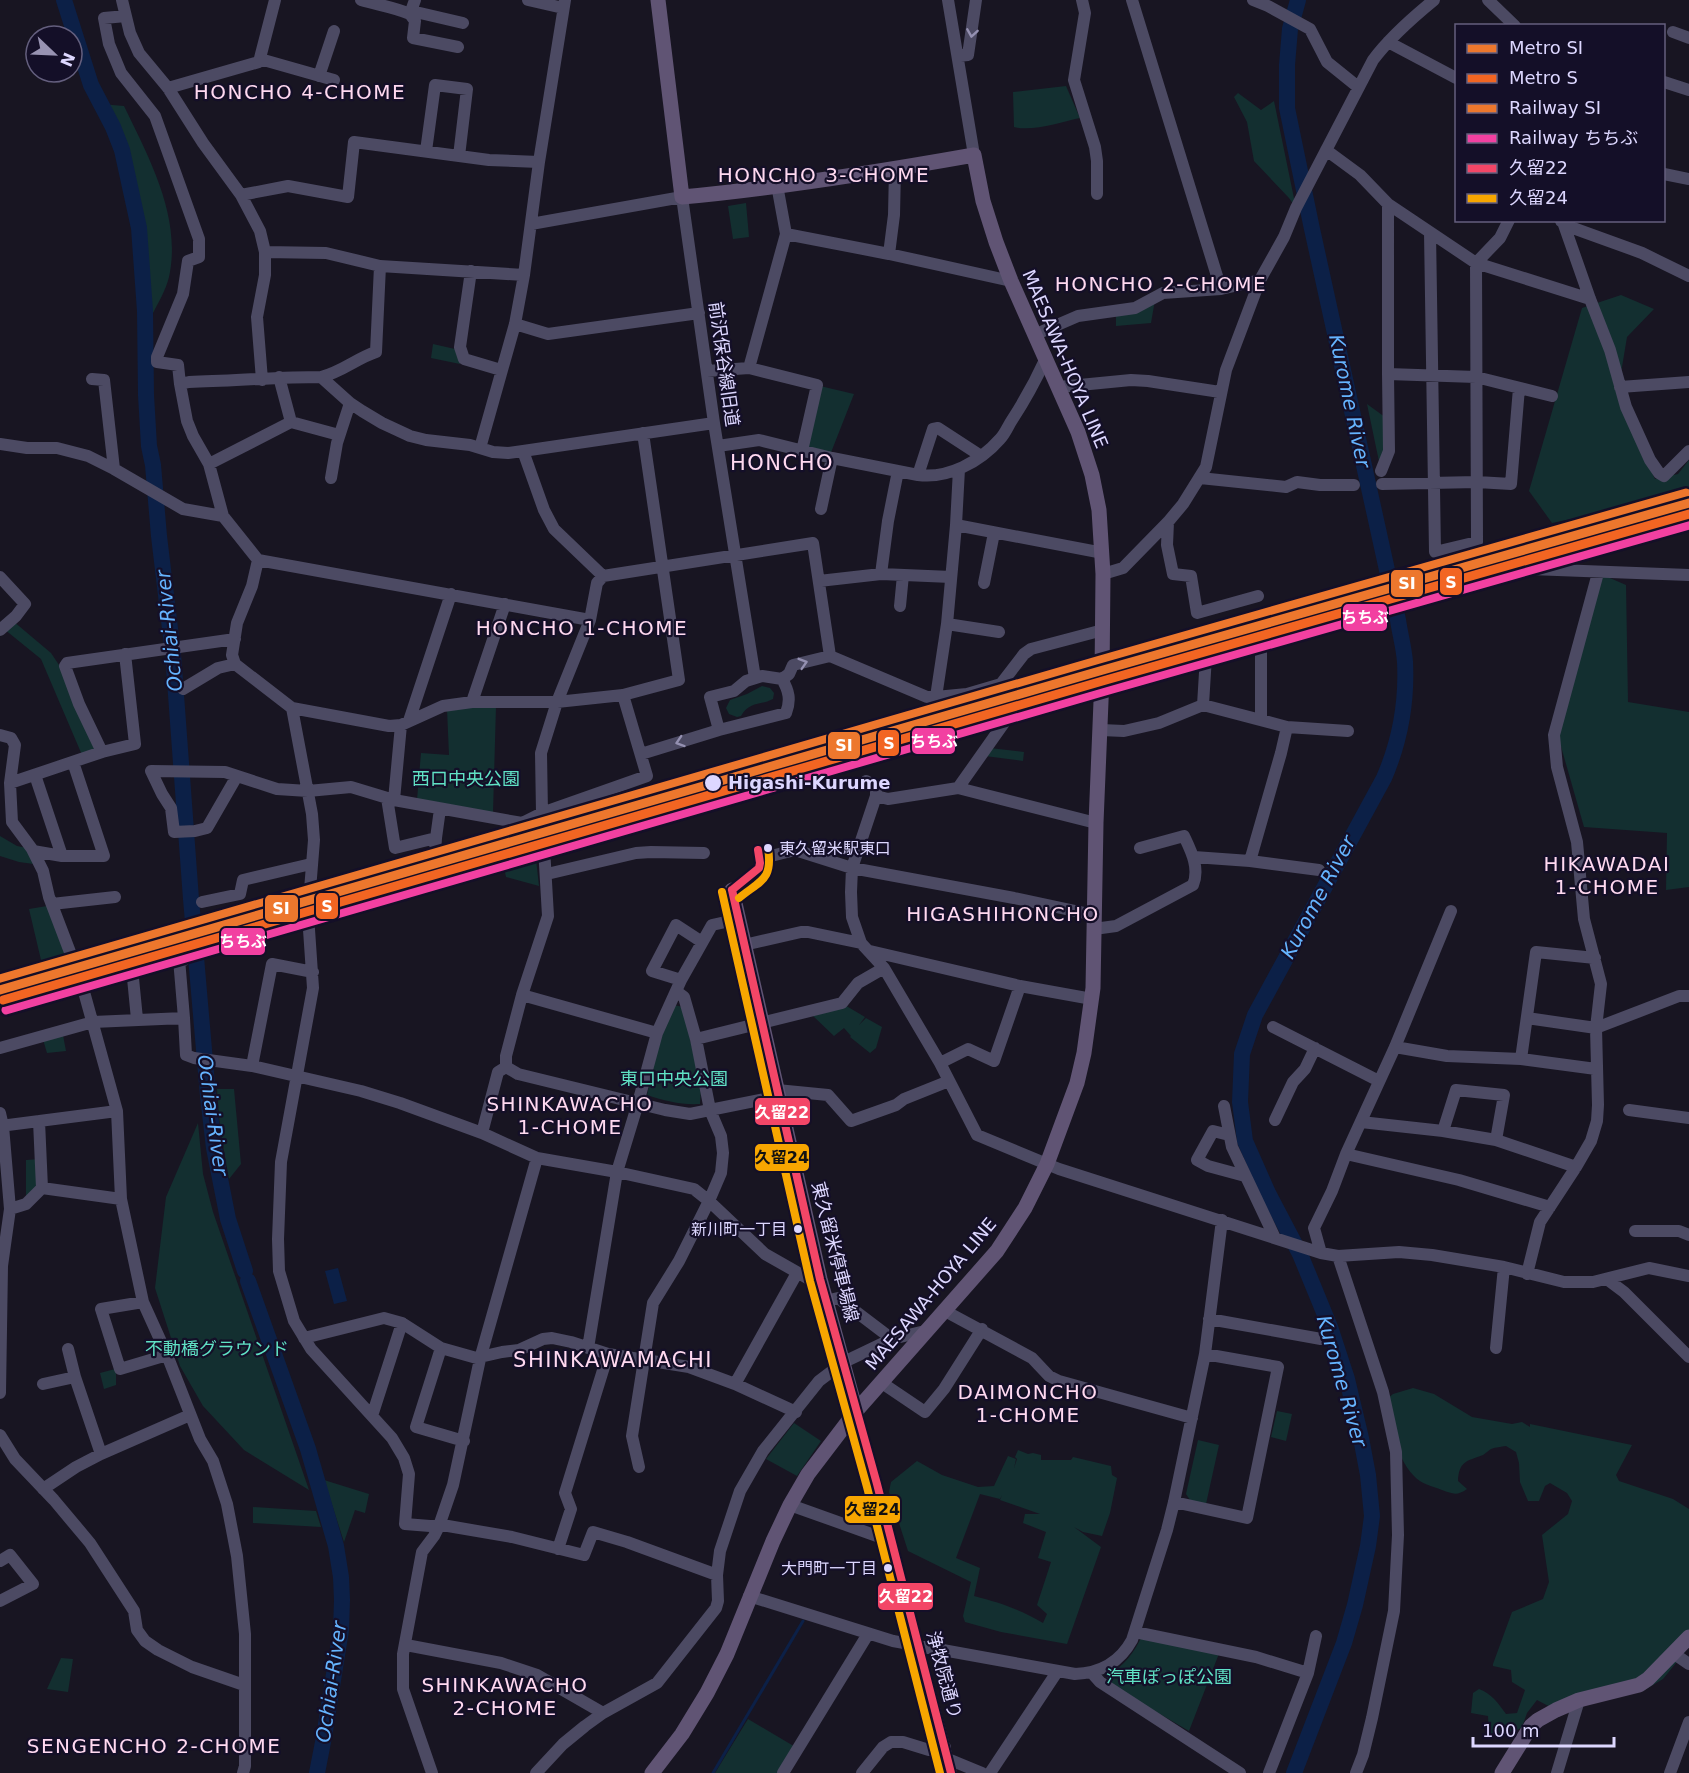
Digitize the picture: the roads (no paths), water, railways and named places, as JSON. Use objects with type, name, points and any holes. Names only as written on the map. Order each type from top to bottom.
[{"type":"main road","points":[[657,0],[682,197],[895,169],[974,155]]},
{"type":"main road","name":"MAESAWA-HOYA LINE","points":[[652,1773],[682,1734],[702,1702],[727,1654],[749,1596],[790,1505],[817,1461],[856,1411],[998,1251],[1029,1202],[1047,1164],[1077,1083],[1084,1053],[1092,999],[1096,823],[1101,730],[1103,553],[1099,510],[1092,475],[1078,432],[1011,281],[983,201],[974,155]]},
{"type":"main road","name":"東久留米停車場線","points":[[732,890],[825,1301],[856,1411]]},
{"type":"main road","points":[[1502,1773],[1531,1726],[1556,1710],[1579,1700],[1639,1685],[1648,1679],[1689,1637]]},
{"type":"street","points":[[122,0],[130,33],[139,54],[168,88],[203,143],[241,195],[260,231],[265,252],[265,275],[257,317],[262,380]]},
{"type":"street","points":[[168,88],[259,62],[275,0]]},
{"type":"street","points":[[361,0],[395,7],[410,14],[415,21],[413,38],[458,47]]},
{"type":"street","points":[[410,14],[415,0]]},
{"type":"street","points":[[480,448],[515,324],[565,3],[528,0]]},
{"type":"street","points":[[948,0],[974,155]]},
{"type":"street","points":[[958,56],[968,55],[976,0]]},
{"type":"street","points":[[1082,0],[1085,13],[1074,80],[1095,147],[1097,194]]},
{"type":"street","points":[[1132,0],[1221,289]]},
{"type":"street","points":[[1253,0],[1310,29],[1327,62],[1358,87]]},
{"type":"street","points":[[1103,574],[1123,568],[1168,522],[1183,504],[1206,467],[1220,392],[1260,280],[1373,60],[1388,42],[1434,0]]},
{"type":"street","points":[[1488,0],[1513,24]]},
{"type":"street","points":[[410,14],[420,13],[463,23]]},
{"type":"street","points":[[126,16],[104,18],[109,44],[121,73],[155,116],[199,239],[199,257],[188,261],[183,294],[157,362],[178,365],[187,421],[209,464],[224,516],[258,560],[590,620]]},
{"type":"street","points":[[320,76],[334,31]]},
{"type":"street","points":[[1673,32],[1689,34]]},
{"type":"street","points":[[1388,42],[1455,77]]},
{"type":"street","points":[[260,59],[334,80]]},
{"type":"street","points":[[1665,82],[1689,90]]},
{"type":"street","points":[[426,151],[435,85],[467,88],[459,156]]},
{"type":"street","points":[[241,195],[288,186],[348,197],[354,142],[489,160],[539,162]]},
{"type":"street","points":[[1326,150],[1360,175],[1388,204],[1476,263],[1590,299]]},
{"type":"street","points":[[889,254],[894,215],[895,169]]},
{"type":"street","points":[[1665,174],[1689,180]]},
{"type":"street","points":[[749,368],[786,234],[777,185]]},
{"type":"street","points":[[531,224],[682,197]]},
{"type":"street","name":"前沢保谷線旧道","points":[[682,197],[714,423],[755,678]]},
{"type":"street","points":[[1388,204],[1389,451],[1382,477],[1433,483],[1511,484],[1519,388]]},
{"type":"street","points":[[1430,232],[1435,552],[1477,542],[1476,263],[1500,238],[1508,222]]},
{"type":"street","points":[[1561,222],[1610,350],[1626,407],[1650,460],[1664,476],[1689,451]]},
{"type":"street","points":[[1563,222],[1573,228],[1642,253],[1689,276]]},
{"type":"street","points":[[786,234],[1011,281]]},
{"type":"street","points":[[265,252],[326,253],[380,266],[524,275]]},
{"type":"street","points":[[180,384],[279,377],[321,377],[345,369],[358,359],[376,352],[380,266]]},
{"type":"street","points":[[471,271],[460,347],[464,359],[501,370]]},
{"type":"street","points":[[1034,334],[1078,316],[1135,308],[1163,294],[1221,289],[1260,280]]},
{"type":"street","points":[[515,324],[548,334],[699,314]]},
{"type":"street","points":[[718,446],[759,440],[832,458],[918,475],[930,476],[959,469],[981,456],[1000,439],[1030,391],[1046,358]]},
{"type":"street","points":[[707,371],[749,368],[817,385],[802,451]]},
{"type":"street","points":[[1388,374],[1476,377],[1552,396]]},
{"type":"street","points":[[279,377],[291,422]]},
{"type":"street","points":[[321,377],[350,403],[382,423],[426,440],[470,445],[494,452],[508,453],[714,423]]},
{"type":"street","points":[[92,379],[104,380],[114,468]]},
{"type":"street","points":[[1059,387],[1131,380],[1220,392]]},
{"type":"street","points":[[1620,387],[1689,382]]},
{"type":"street","points":[[331,478],[339,435],[350,403]]},
{"type":"street","points":[[209,464],[291,422],[339,435]]},
{"type":"street","points":[[918,475],[933,429],[938,428],[981,456]]},
{"type":"street","points":[[258,560],[252,586],[237,623],[232,656],[235,664],[292,708],[389,726],[405,723],[443,706],[472,702],[557,702],[623,695],[679,680],[643,433]]},
{"type":"street","points":[[0,444],[27,448],[57,448],[88,456],[114,468],[183,509],[224,516]]},
{"type":"street","points":[[523,451],[544,510],[554,529],[603,576]]},
{"type":"street","points":[[821,509],[832,458]]},
{"type":"street","points":[[936,697],[947,624],[959,469]]},
{"type":"street","points":[[881,574],[898,471]]},
{"type":"street","points":[[1200,477],[1286,487],[1297,482],[1354,485]]},
{"type":"street","points":[[1168,522],[1167,545],[1173,574],[1191,576],[1197,613],[1258,596]]},
{"type":"street","points":[[956,525],[1103,553]]},
{"type":"street","points":[[984,583],[994,533]]},
{"type":"street","points":[[506,1067],[506,1056],[522,995],[548,916],[541,753],[557,702],[590,620],[597,583],[603,576],[613,574],[664,568],[813,543],[830,656]]},
{"type":"street","points":[[958,788],[1011,713],[1102,685],[1531,569],[1689,575]]},
{"type":"street","points":[[1527,1274],[1540,1222],[1591,1141],[1597,1121],[1596,1028],[1601,984],[1584,919],[1577,842],[1557,767],[1554,735],[1598,573]]},
{"type":"street","points":[[819,580],[881,574],[951,577]]},
{"type":"street","points":[[900,606],[903,575]]},
{"type":"street","points":[[0,577],[25,604],[16,616],[0,630]]},
{"type":"street","points":[[436,838],[395,848],[390,799],[405,723],[451,594]]},
{"type":"street","points":[[472,702],[505,604]]},
{"type":"street","points":[[947,624],[999,632]]},
{"type":"street","points":[[719,730],[710,697],[734,691],[746,681],[755,678],[768,676],[782,679],[789,674],[793,665],[830,656],[927,697],[967,694],[1001,684],[1024,654],[1031,649],[1103,630]]},
{"type":"street","points":[[102,752],[79,704],[65,666],[67,663],[235,639]]},
{"type":"street","points":[[1261,642],[1261,720]]},
{"type":"street","points":[[10,783],[102,752],[135,744],[125,654]]},
{"type":"street","points":[[1203,705],[1206,656]]},
{"type":"street","points":[[183,689],[218,668],[235,664]]},
{"type":"street","points":[[640,754],[786,712],[790,703],[782,679]]},
{"type":"street","points":[[237,776],[207,828],[174,832],[171,808],[151,771],[225,772],[277,789],[308,790],[351,787],[390,799],[522,823],[542,813],[647,776],[623,695]]},
{"type":"street","points":[[1101,730],[1124,731],[1159,723],[1203,705],[1287,726],[1348,731]]},
{"type":"street","points":[[292,708],[308,790],[314,840],[310,891]]},
{"type":"street","points":[[1250,861],[1287,726]]},
{"type":"street","points":[[0,735],[11,738],[15,745],[10,783],[12,822],[33,851],[43,871],[52,903],[81,981],[117,1111],[121,1199],[143,1302],[200,1439],[213,1461],[227,1504],[238,1567],[244,1634],[245,1755],[243,1773]]},
{"type":"street","points":[[33,851],[62,856],[104,856],[73,762]]},
{"type":"street","points":[[35,775],[62,856]]},
{"type":"street","points":[[866,781],[876,787],[876,796],[852,868],[852,917],[866,947],[884,968],[940,1063],[977,1135],[1047,1164],[1318,1252],[1338,1256],[1399,1252],[1504,1267],[1564,1282],[1608,1280],[1649,1268],[1689,1276]]},
{"type":"street","points":[[876,796],[888,799],[958,788],[1096,823]]},
{"type":"street","points":[[435,854],[440,809]]},
{"type":"street","points":[[771,856],[795,850],[852,868],[1014,898],[1094,922],[1116,926],[1193,885],[1196,877],[1194,857],[1184,836],[1140,848]]},
{"type":"street","points":[[546,874],[651,852],[704,853]]},
{"type":"street","points":[[1194,857],[1250,861],[1319,870]]},
{"type":"street","points":[[202,902],[240,894],[243,880],[311,864]]},
{"type":"street","points":[[52,903],[115,897]]},
{"type":"street","points":[[1318,1252],[1314,1228],[1395,1047],[1451,911]]},
{"type":"street","points":[[308,915],[313,988],[281,1162],[279,1270],[294,1321],[311,1349],[392,1438],[408,1467],[405,1524],[448,1526],[512,1537],[584,1555],[592,1532],[627,1542],[717,1575]]},
{"type":"street","points":[[588,1347],[617,1172],[657,1033],[712,925],[738,919]]},
{"type":"street","points":[[639,1467],[632,1436],[653,1304],[679,1261],[721,1173],[723,1153],[721,1136],[710,1110],[696,1039],[684,997],[679,986],[652,971],[676,925],[702,942]]},
{"type":"street","points":[[744,945],[808,932],[1020,986],[1092,999]]},
{"type":"street","points":[[1521,1059],[1536,952],[1595,958]]},
{"type":"street","points":[[81,981],[168,957],[182,959],[186,1055],[252,1066],[361,1091],[482,1133],[537,1158],[694,1189],[765,1254],[809,1279],[820,1279]]},
{"type":"street","points":[[252,1066],[272,964],[313,972]]},
{"type":"street","points":[[132,968],[137,1019]]},
{"type":"street","points":[[696,1039],[842,1003],[858,983],[884,968]]},
{"type":"street","points":[[940,1063],[968,1049],[994,1061],[1020,986]]},
{"type":"street","points":[[522,995],[657,1033]]},
{"type":"street","points":[[1527,1018],[1596,1028],[1679,996],[1689,996]]},
{"type":"street","points":[[0,1048],[93,1022],[184,1018]]},
{"type":"street","points":[[1273,1027],[1379,1081]]},
{"type":"street","points":[[1395,1047],[1447,1056],[1521,1059],[1596,1069]]},
{"type":"street","points":[[1275,1120],[1293,1082],[1305,1069],[1315,1048]]},
{"type":"street","points":[[506,1067],[518,1074],[690,1114],[778,1093],[828,1095],[851,1121],[896,1105],[949,1081]]},
{"type":"street","points":[[482,1133],[498,1072],[506,1067]]},
{"type":"street","points":[[1443,1131],[1456,1090],[1504,1095],[1496,1140]]},
{"type":"street","points":[[1224,1106],[1232,1147],[1275,1238]]},
{"type":"street","points":[[1629,1110],[1689,1118]]},
{"type":"street","points":[[0,1393],[1,1266],[10,1209],[4,1189],[1,1122],[39,1121],[117,1111]]},
{"type":"street","points":[[10,1209],[26,1204],[42,1188],[39,1121]]},
{"type":"street","points":[[1361,1122],[1443,1131],[1496,1140],[1576,1167]]},
{"type":"street","points":[[1229,1135],[1213,1131],[1197,1160],[1208,1166],[1245,1176]]},
{"type":"street","points":[[1346,1154],[1468,1182],[1550,1207]]},
{"type":"street","points":[[432,1773],[403,1689],[403,1654],[422,1552],[439,1526],[453,1485],[480,1358],[537,1158]]},
{"type":"street","points":[[42,1188],[121,1199]]},
{"type":"street","points":[[749,1596],[893,1641],[1057,1672],[1092,1673],[1118,1658],[1129,1645],[1135,1632],[1174,1502],[1205,1354],[1222,1221]]},
{"type":"street","points":[[1635,1231],[1679,1231],[1689,1235]]},
{"type":"street","points":[[1338,1256],[1383,1392],[1396,1452],[1398,1535],[1394,1611],[1372,1718],[1356,1773]]},
{"type":"street","points":[[1496,1348],[1504,1267]]},
{"type":"street","points":[[735,1384],[797,1273]]},
{"type":"street","points":[[1608,1280],[1624,1292],[1689,1357]]},
{"type":"street","points":[[825,1301],[838,1298],[892,1339]]},
{"type":"street","points":[[143,1302],[101,1309],[120,1369],[167,1355]]},
{"type":"street","points":[[945,1311],[1032,1358],[1049,1376],[1059,1381],[1192,1418]]},
{"type":"street","points":[[304,1338],[384,1318],[402,1323],[441,1348],[480,1358],[519,1350],[548,1338],[571,1342],[608,1354],[689,1367],[735,1384],[796,1412]]},
{"type":"street","points":[[1209,1318],[1321,1339]]},
{"type":"street","points":[[372,1416],[402,1323]]},
{"type":"street","points":[[882,1383],[925,1412],[944,1389],[982,1329]]},
{"type":"street","points":[[536,1773],[563,1744],[603,1713],[657,1683],[716,1608],[720,1551],[740,1491],[764,1451],[819,1381],[844,1362],[892,1339],[929,1330]]},
{"type":"street","points":[[68,1348],[75,1377],[101,1454]]},
{"type":"street","points":[[441,1348],[416,1427],[464,1441]]},
{"type":"street","points":[[558,1549],[571,1509],[565,1493],[608,1354]]},
{"type":"street","points":[[1174,1502],[1247,1518],[1278,1367],[1205,1354]]},
{"type":"street","points":[[43,1384],[75,1377]]},
{"type":"street","name":"浄牧院通り","points":[[856,1411],[951,1773]]},
{"type":"street","points":[[43,1490],[76,1467],[101,1454],[190,1415]]},
{"type":"street","points":[[0,1435],[15,1459],[90,1543],[134,1611],[137,1629],[145,1641],[192,1667],[244,1685]]},
{"type":"street","points":[[790,1505],[891,1541]]},
{"type":"street","points":[[0,1561],[10,1555],[33,1584],[0,1601]]},
{"type":"street","points":[[1135,1632],[1256,1657],[1308,1673]]},
{"type":"street","points":[[783,1773],[868,1634]]},
{"type":"street","points":[[1269,1773],[1308,1673],[1316,1636]]},
{"type":"street","points":[[406,1645],[501,1663],[537,1675],[603,1713]]},
{"type":"street","points":[[1673,1653],[1689,1664]]},
{"type":"street","points":[[990,1773],[1057,1672]]},
{"type":"street","points":[[1092,1673],[1100,1682],[1125,1699],[1240,1773]]},
{"type":"street","points":[[1557,1773],[1579,1700]]},
{"type":"street","points":[[1670,1773],[1689,1722]]},
{"type":"street","points":[[862,1773],[883,1747],[891,1742],[903,1742],[946,1753],[982,1773]]},
{"type":"water","points":[[338,1268],[347,1301],[334,1304],[325,1271]]},
{"type":"waterway","name":"Ochiai-River","points":[[64,0],[91,85],[122,150],[139,228],[145,311],[149,446],[173,654],[208,1096],[214,1148],[228,1219],[245,1271]]},
{"type":"waterway","name":"Kurome River","points":[[1294,1773],[1344,1643],[1355,1605],[1372,1516],[1361,1438],[1347,1379],[1330,1327],[1300,1254],[1268,1193],[1245,1141],[1240,1102],[1242,1054],[1255,1015],[1384,778],[1398,736],[1405,677],[1398,620],[1287,108],[1290,29],[1298,0]]},
{"type":"waterway","name":"Ochiai-River","points":[[248,1281],[308,1449],[336,1546],[341,1577],[341,1630],[317,1773]]},
{"type":"waterway","points":[[713,1773],[803,1621]]},
{"type":"metro line","name":"SI","points":[[0,990],[1103,670],[1689,503]]},
{"type":"metro line","name":"S","points":[[3,1000],[1106,680],[1689,514]]},
{"type":"rail line","name":"SI","points":[[0,979],[1100,660],[1686,493]]},
{"type":"rail line","name":"ちちぶ","points":[[6,1010],[1109,690],[1689,525]]},
{"type":"place","name":"Higashi-Kurume","points":[[713,783]]},
{"type":"place","name":"東久留米駅東口","points":[[768,848]]},
{"type":"place","name":"新川町一丁目","points":[[798,1229]]},
{"type":"place","name":"大門町一丁目","points":[[888,1568]]},
{"type":"district","name":"HONCHO 4-CHOME","points":[[300,92]]},
{"type":"district","name":"HONCHO 3-CHOME","points":[[824,175]]},
{"type":"district","name":"HONCHO 2-CHOME","points":[[1161,284]]},
{"type":"district","name":"HONCHO","points":[[782,463]]},
{"type":"district","name":"HONCHO 1-CHOME","points":[[582,628]]},
{"type":"district","name":"HIKAWADAI 1-CHOME","points":[[1607,876]]},
{"type":"district","name":"HIGASHIHONCHO","points":[[1003,914]]},
{"type":"district","name":"SHINKAWACHO 1-CHOME","points":[[570,1116]]},
{"type":"district","name":"SHINKAWAMACHI","points":[[613,1360]]},
{"type":"district","name":"DAIMONCHO 1-CHOME","points":[[1028,1404]]},
{"type":"district","name":"SHINKAWACHO 2-CHOME","points":[[505,1696]]},
{"type":"district","name":"SENGENCHO 2-CHOME","points":[[154,1746]]},
{"type":"park label","name":"西口中央公園","points":[[466,779]]},
{"type":"park label","name":"東口中央公園","points":[[674,1079]]},
{"type":"park label","name":"不動橋グラウンド","points":[[217,1349]]},
{"type":"park label","name":"汽車ぽっぽ公園","points":[[1169,1677]]}]
